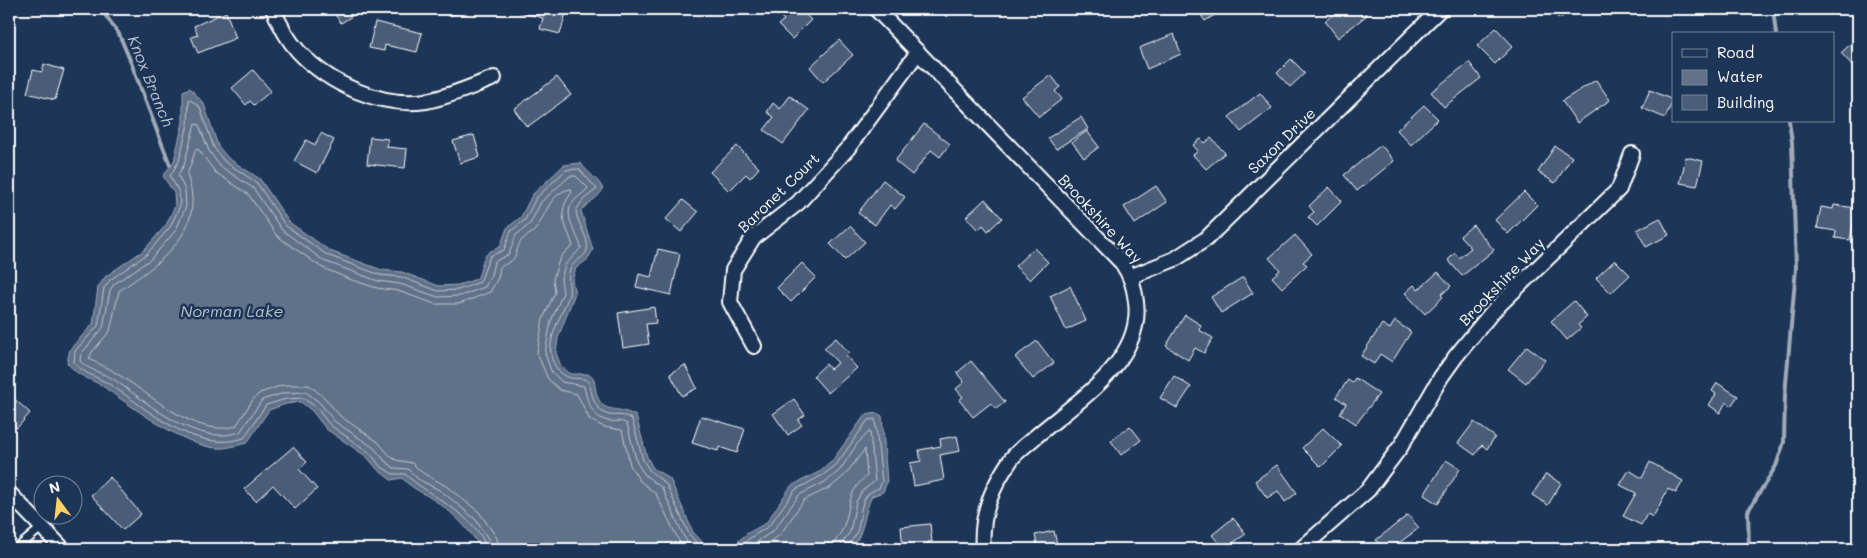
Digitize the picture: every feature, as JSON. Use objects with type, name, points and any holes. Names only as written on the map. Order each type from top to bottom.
[{"type":"street","points":[[273,9],[297,50],[320,71],[361,93],[395,101],[426,101],[494,78]]},
{"type":"street","name":"Brookshire Way","points":[[876,9],[1116,256],[1132,276],[1137,311],[1133,338],[1115,369],[1013,456],[992,488],[981,528],[982,549]]},
{"type":"street","name":"Saxon Drive","points":[[1132,276],[1175,259],[1206,239],[1440,9]]},
{"type":"street","name":"Baronet Court","points":[[754,346],[730,302],[734,270],[753,238],[798,203],[848,148],[918,52]]},
{"type":"street","name":"Brookshire Way","points":[[1301,549],[1368,490],[1401,446],[1440,377],[1456,356],[1493,311],[1619,189],[1632,154]]},
{"type":"street","points":[[9,493],[63,549]]},
{"type":"lane","points":[[16,549],[42,527]]},
{"type":"water","name":"Norman Lake","points":[[190,88],[204,104],[218,146],[228,158],[260,179],[289,222],[330,251],[382,270],[402,272],[439,286],[458,285],[477,279],[486,255],[500,247],[507,228],[521,217],[532,195],[564,165],[581,163],[603,189],[581,211],[593,250],[587,260],[576,268],[572,280],[575,293],[558,338],[556,353],[561,366],[570,374],[588,374],[594,379],[599,400],[607,408],[636,416],[647,457],[653,468],[670,479],[693,532],[708,548],[732,547],[746,534],[766,523],[791,486],[821,471],[832,461],[865,415],[877,413],[882,416],[887,482],[883,492],[872,496],[861,531],[855,543],[850,549],[482,549],[462,523],[444,507],[402,478],[391,480],[377,469],[367,457],[326,429],[312,411],[301,402],[286,404],[269,410],[247,443],[224,448],[211,447],[180,436],[102,386],[78,373],[67,363],[70,349],[93,324],[98,287],[106,276],[144,250],[166,225],[175,206],[174,193],[163,176],[174,161],[183,122],[183,91]]},
{"type":"building","points":[[331,9],[354,9],[357,13],[341,23]]},
{"type":"building","points":[[446,9],[473,9],[448,16]]},
{"type":"building","points":[[567,9],[560,34],[540,29],[543,18],[512,10]]},
{"type":"building","points":[[772,9],[800,9],[811,20],[792,39],[778,25],[784,20]]},
{"type":"building","points":[[937,9],[954,9],[947,17]]},
{"type":"building","points":[[1197,9],[1224,9],[1205,21]]},
{"type":"building","points":[[1340,9],[1362,9],[1367,15],[1338,38],[1325,21]]},
{"type":"building","points":[[1548,9],[1570,9],[1560,19]]},
{"type":"building","points":[[226,12],[236,38],[198,53],[191,37],[198,35],[194,26]]},
{"type":"building","points":[[375,22],[422,33],[417,52],[385,45],[384,51],[369,48]]},
{"type":"building","points":[[1496,28],[1513,46],[1495,64],[1477,46]]},
{"type":"building","points":[[1174,34],[1181,54],[1147,69],[1139,48]]},
{"type":"building","points":[[1858,37],[1858,62],[1854,67],[1841,53]]},
{"type":"building","points":[[839,40],[853,55],[823,82],[810,67]]},
{"type":"building","points":[[1291,59],[1305,73],[1290,87],[1277,73]]},
{"type":"building","points":[[1469,62],[1481,78],[1444,107],[1431,92]]},
{"type":"building","points":[[44,64],[64,70],[55,100],[27,93],[33,70],[42,72]]},
{"type":"building","points":[[253,70],[271,91],[254,105],[250,101],[246,105],[232,88]]},
{"type":"building","points":[[1051,75],[1060,87],[1055,91],[1062,99],[1039,117],[1022,97]]},
{"type":"building","points":[[557,77],[571,95],[527,127],[514,109]]},
{"type":"building","points":[[1596,80],[1610,100],[1577,123],[1562,101]]},
{"type":"building","points":[[1650,90],[1672,100],[1665,118],[1642,108]]},
{"type":"building","points":[[1260,93],[1272,108],[1241,132],[1229,117]]},
{"type":"building","points":[[790,96],[809,110],[783,144],[764,130],[774,117],[767,112],[773,103],[780,109]]},
{"type":"building","points":[[1424,105],[1438,119],[1411,145],[1397,130]]},
{"type":"building","points":[[1081,117],[1088,129],[1056,149],[1048,138]]},
{"type":"building","points":[[924,124],[950,144],[940,157],[931,150],[912,175],[895,161]]},
{"type":"building","points":[[1087,131],[1099,147],[1084,158],[1072,142]]},
{"type":"building","points":[[321,133],[334,140],[317,173],[294,161],[306,140],[315,145]]},
{"type":"building","points":[[474,135],[480,157],[460,163],[453,141]]},
{"type":"building","points":[[370,137],[388,139],[387,147],[407,149],[405,168],[367,164]]},
{"type":"building","points":[[1211,138],[1225,153],[1206,169],[1193,155],[1198,151],[1193,145],[1201,139],[1205,143]]},
{"type":"building","points":[[1381,145],[1394,161],[1357,191],[1344,175]]},
{"type":"building","points":[[737,146],[759,168],[750,178],[746,174],[729,191],[710,172]]},
{"type":"building","points":[[1555,146],[1572,157],[1555,183],[1538,172]]},
{"type":"building","points":[[1686,157],[1703,161],[1697,186],[1680,183]]},
{"type":"building","points":[[883,180],[905,197],[895,209],[890,205],[875,225],[858,213]]},
{"type":"building","points":[[1156,186],[1167,202],[1135,224],[1124,207]]},
{"type":"building","points":[[1329,187],[1342,201],[1317,226],[1308,217],[1314,212],[1309,206]]},
{"type":"building","points":[[1524,192],[1537,205],[1508,234],[1495,220]]},
{"type":"building","points":[[985,199],[1002,218],[988,231],[983,225],[978,230],[966,217]]},
{"type":"building","points":[[683,200],[698,212],[681,232],[666,219]]},
{"type":"building","points":[[1834,205],[1856,208],[1850,240],[1835,238],[1836,231],[1817,228],[1821,207],[1833,209]]},
{"type":"building","points":[[1660,218],[1669,235],[1646,247],[1637,230]]},
{"type":"building","points":[[1473,225],[1494,250],[1462,276],[1448,260],[1455,253],[1459,258],[1471,248],[1460,236]]},
{"type":"building","points":[[850,226],[865,242],[845,260],[830,244]]},
{"type":"building","points":[[1295,235],[1312,254],[1303,262],[1307,265],[1282,288],[1272,277],[1280,270],[1269,258]]},
{"type":"building","points":[[1034,248],[1048,262],[1030,280],[1015,266]]},
{"type":"building","points":[[658,249],[680,254],[671,295],[636,287],[639,274],[651,277]]},
{"type":"building","points":[[1615,260],[1630,275],[1611,293],[1596,278]]},
{"type":"building","points":[[802,263],[816,277],[791,302],[777,288]]},
{"type":"building","points":[[1438,272],[1451,286],[1441,295],[1443,297],[1425,314],[1405,293],[1414,285],[1418,290]]},
{"type":"building","points":[[1243,277],[1253,293],[1221,313],[1211,297]]},
{"type":"building","points":[[1070,286],[1086,321],[1066,330],[1050,296]]},
{"type":"building","points":[[1574,301],[1587,317],[1578,325],[1581,328],[1567,340],[1551,321]]},
{"type":"building","points":[[654,307],[656,323],[646,324],[649,344],[623,348],[618,313]]},
{"type":"building","points":[[1185,315],[1201,325],[1199,330],[1213,338],[1204,353],[1195,348],[1188,360],[1166,346]]},
{"type":"building","points":[[1395,321],[1411,332],[1392,362],[1380,354],[1374,364],[1361,356],[1382,324],[1390,329]]},
{"type":"building","points":[[836,338],[849,353],[846,356],[857,368],[828,393],[813,376],[826,364],[830,369],[838,363],[824,348]]},
{"type":"building","points":[[1037,341],[1054,363],[1033,379],[1015,357]]},
{"type":"building","points":[[1527,346],[1545,360],[1526,383],[1508,369]]},
{"type":"building","points":[[971,361],[1005,402],[996,409],[991,403],[973,417],[959,400],[963,397],[956,389],[964,382],[957,373]]},
{"type":"building","points":[[685,365],[697,388],[682,396],[670,374]]},
{"type":"building","points":[[1174,376],[1191,387],[1177,408],[1160,398]]},
{"type":"building","points":[[1355,378],[1379,394],[1356,424],[1340,413],[1346,404],[1336,397],[1348,380],[1352,383]]},
{"type":"building","points":[[1717,383],[1738,396],[1731,406],[1726,402],[1720,413],[1709,405],[1716,394],[1712,391]]},
{"type":"building","points":[[9,394],[30,413],[17,428],[9,421]]},
{"type":"building","points":[[794,399],[805,415],[798,420],[802,425],[788,435],[773,414]]},
{"type":"building","points":[[701,416],[745,429],[737,453],[719,447],[718,451],[692,443]]},
{"type":"building","points":[[1474,422],[1495,437],[1487,449],[1482,445],[1475,455],[1458,443]]},
{"type":"building","points":[[1130,426],[1141,440],[1121,455],[1111,441]]},
{"type":"building","points":[[1323,428],[1342,446],[1321,467],[1302,448]]},
{"type":"building","points":[[957,436],[960,451],[940,455],[944,480],[914,486],[910,463],[921,461],[919,450],[941,446],[940,439]]},
{"type":"building","points":[[293,447],[307,462],[299,469],[317,489],[295,509],[273,485],[256,501],[244,489]]},
{"type":"building","points":[[1446,460],[1460,469],[1438,504],[1424,495]]},
{"type":"building","points":[[1650,462],[1683,481],[1676,493],[1668,489],[1653,517],[1647,514],[1641,525],[1623,516],[1636,493],[1620,485],[1629,470],[1642,478]]},
{"type":"building","points":[[1277,465],[1297,493],[1285,502],[1278,491],[1267,498],[1255,481]]},
{"type":"building","points":[[1546,474],[1561,483],[1548,505],[1532,495]]},
{"type":"building","points":[[110,477],[141,514],[123,530],[91,495]]},
{"type":"building","points":[[1408,515],[1419,528],[1395,546],[1398,549],[1383,549],[1376,540]]},
{"type":"building","points":[[1233,518],[1246,534],[1224,549],[1212,535]]},
{"type":"building","points":[[930,524],[932,542],[928,542],[928,549],[903,549],[901,527]]},
{"type":"building","points":[[1054,531],[1058,549],[1038,549],[1035,535]]},
{"type":"waterway","name":"Knox Branch","points":[[101,9],[119,34],[170,165]]},
{"type":"waterway","points":[[1773,9],[1776,32]]},
{"type":"waterway","points":[[1749,549],[1748,511],[1776,466],[1784,442],[1785,395],[1796,268],[1792,142],[1789,122]]}]
